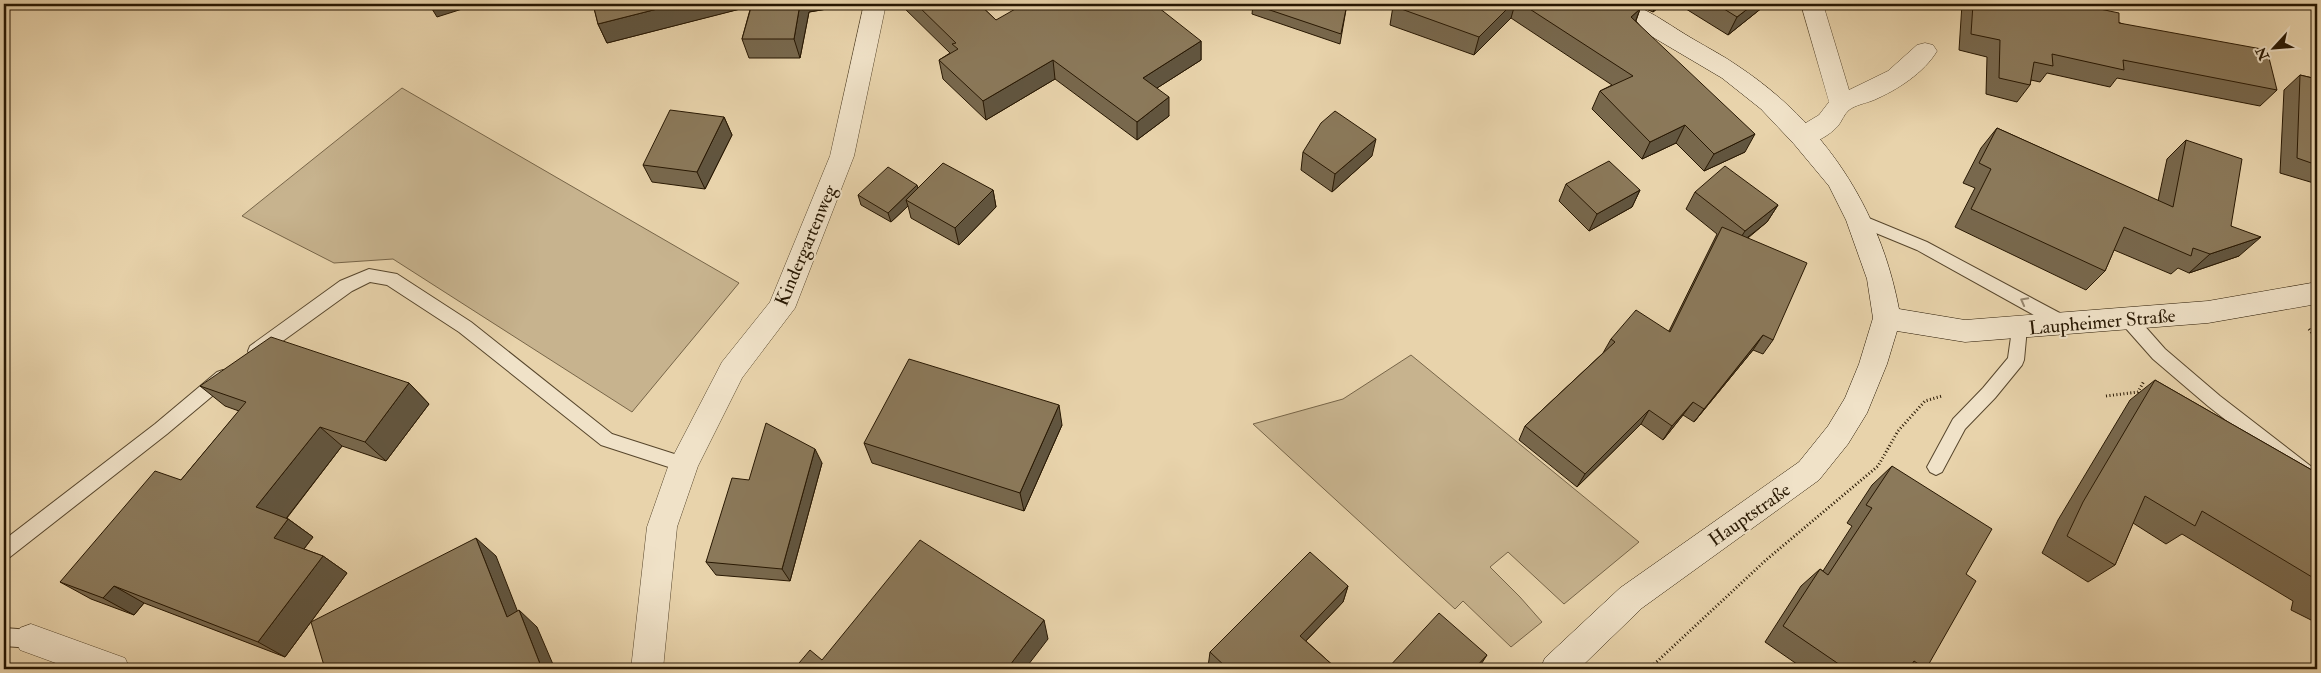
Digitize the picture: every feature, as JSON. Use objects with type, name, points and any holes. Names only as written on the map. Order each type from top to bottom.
[{"type":"street","name":"Kindergartenweg","points":[[647,669],[662,527],[684,464],[732,370],[781,308],[842,156],[875,4]]},
{"type":"street","points":[[1615,4],[1730,72],[1770,103],[1803,137],[1838,180],[1859,220],[1880,279],[1887,318]]},
{"type":"street","points":[[1812,4],[1841,103]]},
{"type":"street","points":[[1803,137],[1828,121],[1841,103],[1878,90],[1912,65],[1925,51]]},
{"type":"street","name":"Laupheimer Straße","points":[[1887,318],[1965,331],[2019,328],[2208,312],[2317,293]]},
{"type":"street","name":"Hauptstraße","points":[[1556,669],[1631,598],[1809,471],[1838,435],[1857,404],[1873,364],[1887,318]]},
{"type":"street","points":[[17,638],[114,669]]},
{"type":"lane","points":[[1859,220],[1922,246],[2067,325]]},
{"type":"lane","points":[[4,552],[161,429],[242,361],[346,286],[369,276],[391,279],[466,327],[607,440],[684,464]]},
{"type":"lane","points":[[2128,319],[2159,354],[2214,401],[2317,481]]},
{"type":"lane","points":[[1936,467],[1958,424],[1989,393],[2016,360],[2019,328]]},
{"type":"path","points":[[2308,329],[2317,340]]},
{"type":"path","points":[[2106,396],[2138,392],[2159,354]]},
{"type":"path","points":[[1649,669],[1766,560],[1878,466],[1898,430],[1925,401],[1952,394],[1989,393]]},
{"type":"shaded area","points":[[402,88],[739,283],[632,412],[393,259],[334,263],[242,216]]},
{"type":"shaded area","points":[[1411,355],[1639,542],[1564,604],[1508,552],[1490,567],[1542,622],[1511,647],[1463,601],[1455,609],[1253,424],[1343,399]]},
{"type":"building","points":[[593,4],[677,4],[598,24]]},
{"type":"building","points":[[752,4],[800,4],[794,39],[742,39]]},
{"type":"building","points":[[916,4],[979,4],[996,20],[1024,4],[1154,4],[1201,41],[1143,78],[1169,97],[1137,122],[1053,60],[983,101],[939,60],[958,49],[952,44],[956,43]]},
{"type":"building","points":[[1252,4],[1347,4],[1341,34]]},
{"type":"building","points":[[1395,4],[1512,4],[1479,37],[1393,6]]},
{"type":"building","points":[[1522,4],[1631,4],[1640,9],[1631,17],[1755,134],[1714,154],[1685,125],[1650,142],[1600,91],[1633,76]]},
{"type":"building","points":[[1716,4],[1754,4],[1737,17]]},
{"type":"building","points":[[1973,4],[2076,4],[2119,13],[2119,23],[2267,50],[2277,90],[2123,60],[2124,70],[2052,54],[2053,66],[2034,62],[2030,85],[1999,78],[2000,40],[1971,34]]},
{"type":"building","points":[[2300,75],[2317,79],[2317,165],[2297,158]]},
{"type":"building","points":[[670,110],[724,117],[697,172],[643,165]]},
{"type":"building","points":[[1335,111],[1376,139],[1335,174],[1303,152],[1321,123]]},
{"type":"building","points":[[1997,128],[2173,207],[2186,140],[2242,159],[2231,226],[2261,237],[2210,254],[2193,248],[2191,256],[2124,227],[2105,271],[1971,209],[1991,169],[1979,163]]},
{"type":"building","points":[[1609,161],[1640,190],[1597,214],[1566,184]]},
{"type":"building","points":[[943,163],[993,190],[955,228],[906,200]]},
{"type":"building","points":[[1725,166],[1778,205],[1745,231],[1695,192]]},
{"type":"building","points":[[888,167],[917,185],[888,213],[858,195]]},
{"type":"building","points":[[1722,227],[1807,263],[1773,340],[1763,335],[1704,409],[1693,402],[1672,426],[1649,410],[1585,474],[1525,426],[1615,342],[1611,339],[1636,310],[1670,332]]},
{"type":"building","points":[[271,337],[409,383],[365,442],[320,427],[256,507],[288,519],[274,538],[323,556],[258,642],[114,586],[103,598],[60,582],[155,471],[181,480],[246,402],[200,386]]},
{"type":"building","points":[[909,359],[1059,405],[1020,493],[864,443]]},
{"type":"building","points":[[2155,380],[2317,473],[2317,580],[2202,511],[2195,526],[2145,496],[2115,565],[2067,536],[2083,502]]},
{"type":"building","points":[[766,423],[815,449],[782,569],[706,562],[732,478],[749,480]]},
{"type":"building","points":[[1892,466],[1992,529],[1966,574],[1976,581],[1926,669],[1914,661],[1909,669],[1846,669],[1783,626],[1820,569],[1828,575],[1872,508],[1866,505]]},
{"type":"building","points":[[476,538],[507,617],[519,610],[542,669],[325,669],[311,622]]},
{"type":"building","points":[[920,540],[1044,620],[1007,669],[794,669],[810,650],[822,660]]},
{"type":"building","points":[[1310,552],[1348,586],[1300,636],[1337,669],[1228,669],[1210,652]]},
{"type":"building","points":[[1439,613],[1487,655],[1474,669],[1387,669]]}]
